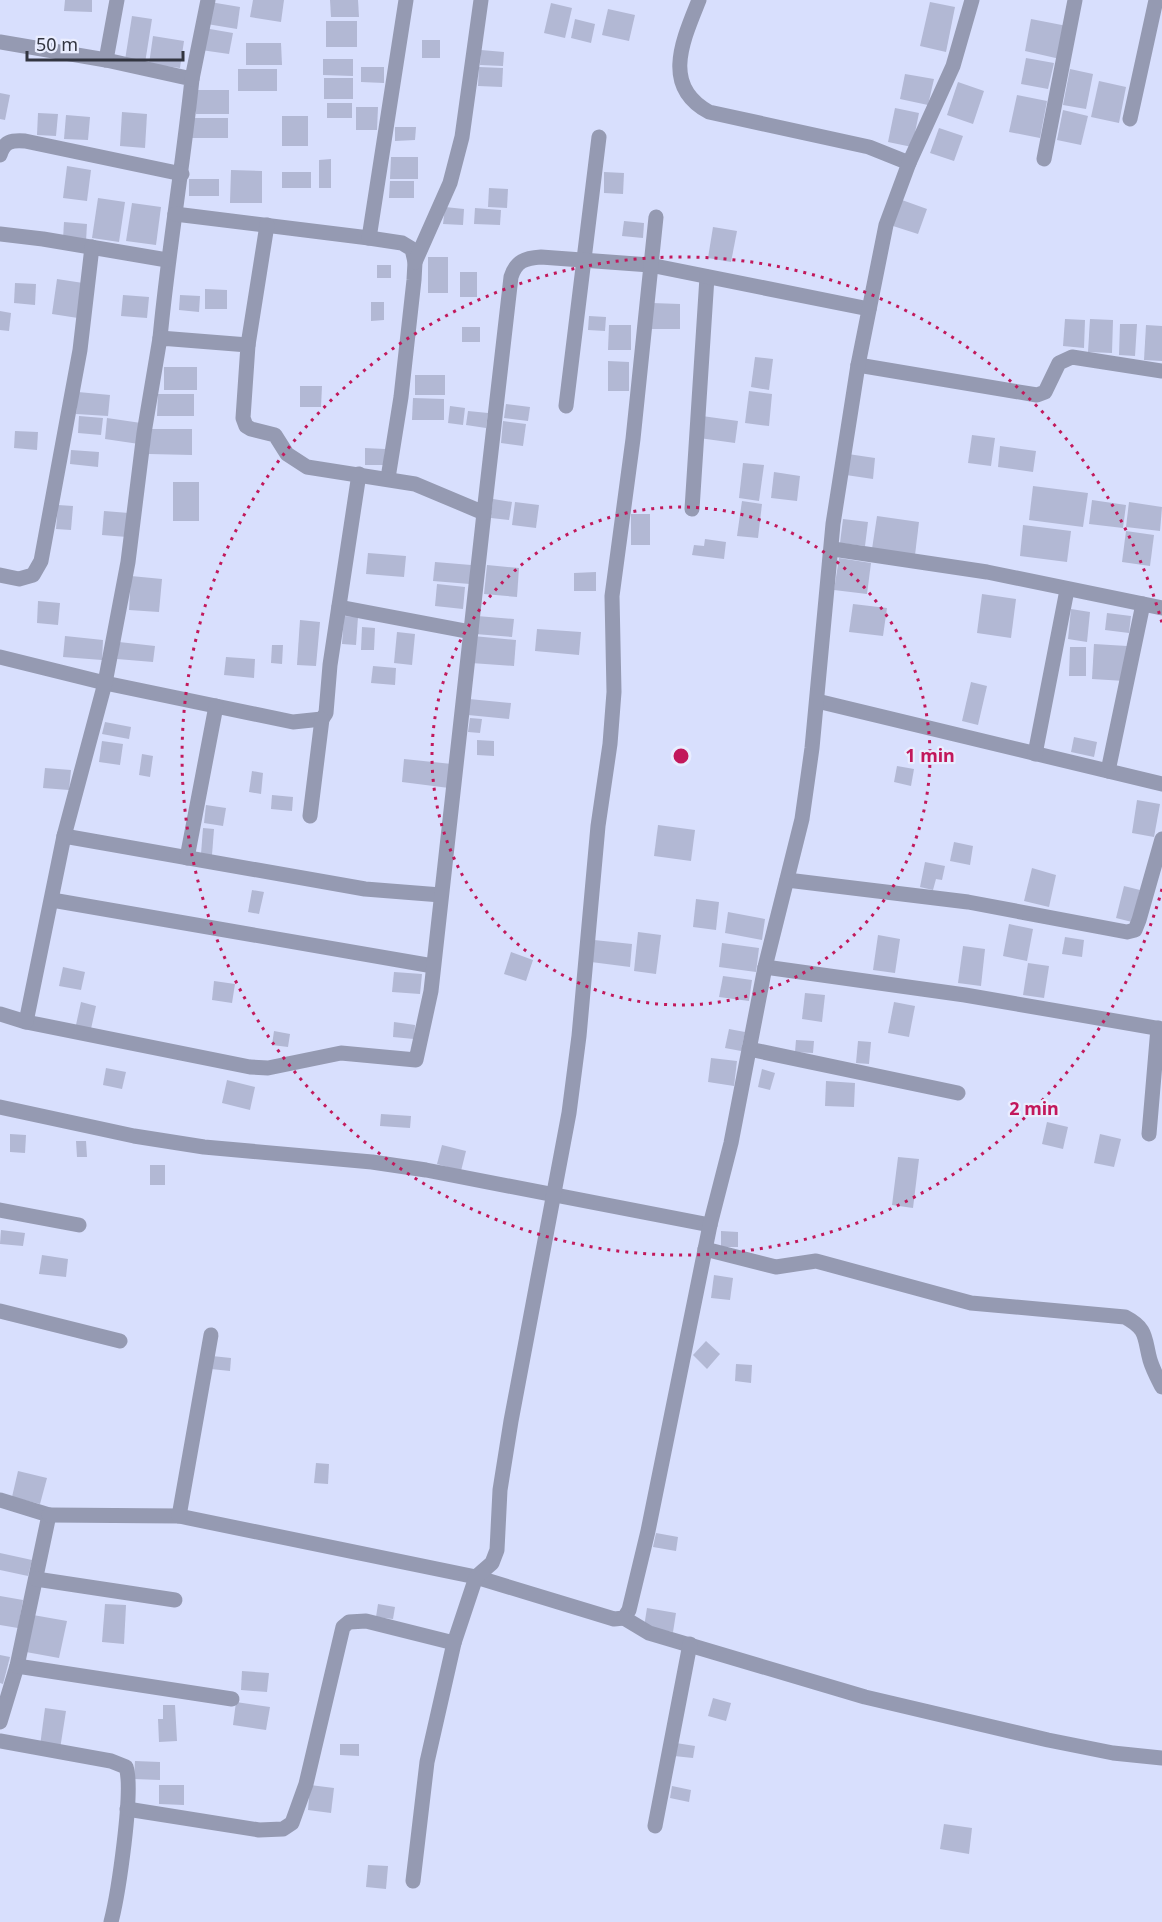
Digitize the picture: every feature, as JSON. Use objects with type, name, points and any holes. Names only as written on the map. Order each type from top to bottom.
[{"type":"street","points":[[106,60],[117,0]]},
{"type":"street","points":[[26,1022],[64,836],[105,682],[128,562],[144,433],[160,338],[167,260],[182,174],[192,79],[208,0]]},
{"type":"street","points":[[369,238],[406,0]]},
{"type":"street","points":[[388,478],[401,397],[415,262],[453,171],[464,126],[481,0]]},
{"type":"street","points":[[699,0],[685,36],[680,77],[682,88],[696,105],[723,115],[869,147],[909,163]]},
{"type":"street","points":[[624,1618],[632,1598],[648,1531],[710,1225],[731,1143],[765,967],[802,819],[833,549],[833,524],[858,365],[886,225],[909,163],[953,66],[972,0]]},
{"type":"street","points":[[1044,159],[1075,0]]},
{"type":"street","points":[[1130,119],[1156,0]]},
{"type":"street","points":[[0,42],[106,60],[192,79]]},
{"type":"street","points":[[566,406],[599,137]]},
{"type":"street","points":[[0,155],[4,145],[10,141],[26,141],[182,174]]},
{"type":"street","points":[[175,214],[402,243],[412,249],[415,262]]},
{"type":"street","points":[[413,1881],[427,1762],[454,1643],[476,1577],[492,1563],[497,1550],[502,1470],[569,1113],[579,1036],[598,826],[610,744],[614,692],[612,596],[632,449],[656,218]]},
{"type":"street","points":[[267,225],[248,345],[242,409],[246,426],[275,435],[287,454],[307,467],[415,484],[484,513]]},
{"type":"street","points":[[0,234],[167,260]]},
{"type":"street","points":[[0,575],[19,579],[28,577],[33,575],[41,561],[80,350],[92,247]]},
{"type":"street","points":[[0,1014],[26,1022],[249,1067],[268,1068],[341,1053],[416,1060],[433,966],[514,267],[525,258],[584,259],[650,265],[869,309]]},
{"type":"street","points":[[692,509],[707,277]]},
{"type":"street","points":[[160,338],[248,345]]},
{"type":"street","points":[[858,365],[1022,395],[1037,395],[1045,392],[1059,363],[1072,357],[1105,360],[1162,371]]},
{"type":"street","points":[[310,816],[322,719],[326,713],[359,474]]},
{"type":"street","points":[[833,549],[987,572],[1143,604],[1161,604]]},
{"type":"street","points":[[1035,754],[1066,590]]},
{"type":"street","points":[[1108,771],[1143,604]]},
{"type":"street","points":[[339,607],[471,632]]},
{"type":"street","points":[[0,658],[293,722],[322,719]]},
{"type":"street","points":[[817,701],[1162,784]]},
{"type":"street","points":[[187,858],[216,706]]},
{"type":"street","points":[[64,836],[364,889],[441,895]]},
{"type":"street","points":[[787,880],[968,902],[1127,932],[1135,930],[1139,920],[1162,839]]},
{"type":"street","points":[[52,900],[433,966]]},
{"type":"street","points":[[765,967],[965,995],[1160,1028],[1149,1134]]},
{"type":"street","points":[[749,1049],[958,1094]]},
{"type":"street","points":[[0,1107],[134,1136],[204,1147],[372,1162],[710,1225]]},
{"type":"street","points":[[0,1210],[79,1225]]},
{"type":"street","points":[[705,1249],[776,1267],[816,1261],[970,1303],[1125,1317],[1138,1324],[1147,1340],[1150,1361],[1162,1388]]},
{"type":"street","points":[[0,1311],[120,1341]]},
{"type":"street","points":[[179,1516],[211,1335]]},
{"type":"street","points":[[0,1500],[49,1515],[179,1516],[476,1577],[614,1619],[624,1618],[637,1628],[865,1697],[1048,1740],[1113,1753],[1162,1758]]},
{"type":"street","points":[[0,1722],[17,1666],[49,1515]]},
{"type":"street","points":[[36,1579],[175,1600]]},
{"type":"street","points":[[127,1809],[259,1830],[283,1829],[292,1823],[306,1784],[343,1627],[349,1622],[366,1621],[454,1643]]},
{"type":"street","points":[[655,1826],[690,1644]]},
{"type":"street","points":[[17,1666],[232,1699]]},
{"type":"street","points":[[0,1741],[111,1761],[126,1767],[129,1776],[127,1809],[111,1922]]},
{"type":"building","points":[[65,0],[92,0],[92,12],[64,11]]},
{"type":"building","points":[[253,0],[284,0],[281,22],[250,17]]},
{"type":"building","points":[[330,0],[358,0],[359,17],[331,17]]},
{"type":"building","points":[[210,2],[240,7],[237,29],[207,24]]},
{"type":"building","points":[[930,2],[955,7],[946,52],[920,46]]},
{"type":"building","points":[[551,3],[572,8],[565,38],[544,33]]},
{"type":"building","points":[[608,9],[635,15],[629,41],[602,35]]},
{"type":"building","points":[[132,16],[152,19],[145,63],[125,60]]},
{"type":"building","points":[[575,19],[595,24],[591,43],[571,38]]},
{"type":"building","points":[[1031,19],[1067,26],[1060,59],[1025,51]]},
{"type":"building","points":[[326,21],[357,21],[357,47],[326,47]]},
{"type":"building","points":[[204,28],[233,33],[229,54],[201,50]]},
{"type":"building","points":[[153,36],[184,41],[180,68],[149,64]]},
{"type":"building","points":[[422,40],[440,40],[440,58],[422,58]]},
{"type":"building","points":[[246,43],[281,43],[282,65],[246,65]]},
{"type":"building","points":[[481,50],[504,52],[503,66],[480,65]]},
{"type":"building","points":[[1026,58],[1054,63],[1048,89],[1021,84]]},
{"type":"building","points":[[323,59],[353,59],[353,76],[323,75]]},
{"type":"building","points":[[361,67],[384,67],[384,83],[361,82]]},
{"type":"building","points":[[479,67],[503,68],[502,87],[478,86]]},
{"type":"building","points":[[238,69],[277,69],[277,91],[238,91]]},
{"type":"building","points":[[1070,69],[1093,74],[1086,109],[1063,105]]},
{"type":"building","points":[[905,74],[934,79],[928,105],[900,99]]},
{"type":"building","points":[[324,78],[353,78],[353,99],[324,99]]},
{"type":"building","points":[[1099,81],[1126,87],[1119,123],[1091,117]]},
{"type":"building","points":[[958,82],[984,91],[973,124],[947,115]]},
{"type":"building","points":[[196,90],[229,90],[229,114],[196,114]]},
{"type":"building","points":[[0,93],[10,95],[5,120],[0,119]]},
{"type":"building","points":[[1017,95],[1047,101],[1040,138],[1009,132]]},
{"type":"building","points":[[327,103],[352,103],[352,118],[327,118]]},
{"type":"building","points":[[356,107],[378,107],[377,130],[356,130]]},
{"type":"building","points":[[895,108],[919,113],[912,147],[888,142]]},
{"type":"building","points":[[1063,110],[1088,116],[1081,145],[1057,140]]},
{"type":"building","points":[[122,112],[147,114],[145,148],[120,146]]},
{"type":"building","points":[[38,113],[58,114],[56,136],[37,135]]},
{"type":"building","points":[[66,115],[90,117],[88,140],[64,139]]},
{"type":"building","points":[[282,116],[308,116],[308,146],[282,146]]},
{"type":"building","points":[[190,118],[228,118],[228,138],[190,138]]},
{"type":"building","points":[[395,127],[416,127],[415,140],[395,141]]},
{"type":"building","points":[[939,128],[963,136],[954,161],[930,153]]},
{"type":"building","points":[[391,157],[418,157],[418,179],[390,179]]},
{"type":"building","points":[[331,159],[331,188],[319,188],[319,160]]},
{"type":"building","points":[[67,166],[91,170],[87,201],[63,198]]},
{"type":"building","points":[[231,170],[262,171],[262,203],[230,203]]},
{"type":"building","points":[[282,172],[311,172],[311,188],[282,188]]},
{"type":"building","points":[[604,172],[624,173],[623,194],[604,193]]},
{"type":"building","points":[[189,179],[219,179],[219,196],[189,196]]},
{"type":"building","points":[[390,181],[414,181],[414,198],[389,198]]},
{"type":"building","points":[[489,188],[508,189],[507,208],[488,207]]},
{"type":"building","points":[[98,198],[125,202],[119,242],[92,238]]},
{"type":"building","points":[[902,200],[927,209],[918,234],[893,226]]},
{"type":"building","points":[[132,203],[161,207],[156,245],[126,241]]},
{"type":"building","points":[[445,207],[464,209],[463,225],[443,224]]},
{"type":"building","points":[[475,208],[501,210],[500,225],[474,224]]},
{"type":"building","points":[[624,221],[644,223],[643,238],[622,236]]},
{"type":"building","points":[[64,222],[87,224],[86,241],[63,239]]},
{"type":"building","points":[[713,227],[737,231],[731,262],[708,258]]},
{"type":"building","points":[[428,257],[448,257],[448,293],[428,293]]},
{"type":"building","points":[[377,265],[391,265],[391,278],[377,278]]},
{"type":"building","points":[[460,272],[477,272],[477,297],[460,297]]},
{"type":"building","points":[[57,279],[83,283],[78,318],[52,314]]},
{"type":"building","points":[[15,283],[36,284],[35,305],[14,303]]},
{"type":"building","points":[[205,289],[227,290],[227,309],[205,309]]},
{"type":"building","points":[[123,295],[149,297],[147,318],[121,316]]},
{"type":"building","points":[[180,295],[200,296],[199,312],[179,310]]},
{"type":"building","points":[[371,302],[384,302],[384,320],[371,321]]},
{"type":"building","points":[[652,303],[680,304],[680,329],[652,329]]},
{"type":"building","points":[[0,311],[11,313],[9,331],[0,330]]},
{"type":"building","points":[[589,316],[606,317],[605,331],[588,330]]},
{"type":"building","points":[[1065,319],[1085,320],[1084,348],[1063,346]]},
{"type":"building","points":[[1090,319],[1113,320],[1112,353],[1088,352]]},
{"type":"building","points":[[1120,324],[1137,324],[1135,356],[1119,355]]},
{"type":"building","points":[[609,325],[631,325],[631,350],[608,350]]},
{"type":"building","points":[[1146,325],[1162,326],[1162,361],[1144,360]]},
{"type":"building","points":[[462,327],[480,327],[480,342],[462,342]]},
{"type":"building","points":[[755,357],[773,359],[769,390],[751,387]]},
{"type":"building","points":[[608,361],[629,362],[629,391],[608,391]]},
{"type":"building","points":[[164,367],[197,367],[197,390],[164,390]]},
{"type":"building","points":[[415,375],[445,375],[445,395],[415,395]]},
{"type":"building","points":[[300,386],[322,386],[321,407],[300,407]]},
{"type":"building","points":[[749,391],[772,394],[769,426],[745,423]]},
{"type":"building","points":[[78,392],[110,395],[108,416],[76,414]]},
{"type":"building","points":[[158,394],[194,394],[194,416],[157,416]]},
{"type":"building","points":[[413,398],[444,399],[444,420],[412,420]]},
{"type":"building","points":[[506,404],[530,407],[528,421],[504,418]]},
{"type":"building","points":[[450,406],[465,408],[463,425],[448,423]]},
{"type":"building","points":[[468,411],[488,413],[486,428],[466,425]]},
{"type":"building","points":[[79,416],[103,418],[101,435],[78,433]]},
{"type":"building","points":[[702,416],[738,421],[735,443],[699,438]]},
{"type":"building","points":[[107,418],[141,423],[139,444],[105,439]]},
{"type":"building","points":[[503,421],[526,424],[523,446],[501,443]]},
{"type":"building","points":[[150,429],[192,429],[192,455],[149,454]]},
{"type":"building","points":[[15,431],[38,432],[37,450],[14,448]]},
{"type":"building","points":[[972,435],[995,438],[991,466],[968,463]]},
{"type":"building","points":[[1000,446],[1036,451],[1033,472],[998,467]]},
{"type":"building","points":[[365,448],[385,449],[384,465],[365,465]]},
{"type":"building","points":[[71,450],[99,452],[98,467],[70,464]]},
{"type":"building","points":[[848,454],[875,458],[873,479],[846,475]]},
{"type":"building","points":[[743,463],[764,465],[759,501],[739,498]]},
{"type":"building","points":[[774,472],[800,476],[797,501],[771,498]]},
{"type":"building","points":[[173,482],[199,482],[199,521],[173,521]]},
{"type":"building","points":[[1033,486],[1088,493],[1083,527],[1029,520]]},
{"type":"building","points":[[493,499],[512,502],[509,520],[491,518]]},
{"type":"building","points":[[1092,500],[1126,505],[1123,528],[1089,524]]},
{"type":"building","points":[[742,501],[762,504],[758,538],[737,536]]},
{"type":"building","points":[[515,502],[539,505],[536,528],[512,525]]},
{"type":"building","points":[[1129,502],[1162,507],[1160,531],[1126,527]]},
{"type":"building","points":[[58,505],[73,506],[71,530],[56,529]]},
{"type":"building","points":[[104,511],[129,513],[127,537],[102,535]]},
{"type":"building","points":[[631,514],[650,514],[650,545],[631,545]]},
{"type":"building","points":[[877,516],[919,522],[915,555],[872,549]]},
{"type":"building","points":[[843,519],[868,522],[865,546],[840,543]]},
{"type":"building","points":[[1023,525],[1071,531],[1067,562],[1020,556]]},
{"type":"building","points":[[1126,531],[1154,535],[1150,566],[1122,562]]},
{"type":"building","points":[[705,539],[726,542],[724,559],[692,555],[694,545],[704,546]]},
{"type":"building","points":[[368,553],[406,556],[404,577],[366,574]]},
{"type":"building","points":[[839,558],[871,563],[867,594],[834,590]]},
{"type":"building","points":[[435,562],[471,565],[470,584],[433,581]]},
{"type":"building","points":[[487,565],[519,568],[517,597],[484,594]]},
{"type":"building","points":[[596,572],[596,591],[574,591],[574,573]]},
{"type":"building","points":[[131,576],[162,579],[159,612],[129,610]]},
{"type":"building","points":[[437,584],[465,587],[463,609],[435,606]]},
{"type":"building","points":[[982,594],[1016,599],[1011,638],[977,633]]},
{"type":"building","points":[[38,601],[60,603],[58,625],[37,623]]},
{"type":"building","points":[[853,604],[887,608],[883,636],[849,632]]},
{"type":"building","points":[[1071,609],[1090,612],[1087,642],[1068,639]]},
{"type":"building","points":[[1107,613],[1131,616],[1129,633],[1105,630]]},
{"type":"building","points":[[344,616],[358,617],[356,645],[342,644]]},
{"type":"building","points":[[477,616],[514,619],[512,637],[475,634]]},
{"type":"building","points":[[300,620],[320,622],[316,666],[297,665]]},
{"type":"building","points":[[362,627],[375,628],[374,650],[361,650]]},
{"type":"building","points":[[537,629],[581,632],[579,655],[535,651]]},
{"type":"building","points":[[397,632],[415,634],[412,665],[394,663]]},
{"type":"building","points":[[65,636],[103,640],[102,660],[63,657]]},
{"type":"building","points":[[473,636],[516,640],[514,666],[471,663]]},
{"type":"building","points":[[119,642],[155,646],[153,662],[117,659]]},
{"type":"building","points":[[1094,644],[1127,646],[1125,681],[1092,679]]},
{"type":"building","points":[[272,645],[283,645],[282,664],[271,663]]},
{"type":"building","points":[[1070,647],[1086,647],[1086,676],[1069,676]]},
{"type":"building","points":[[226,657],[255,659],[254,678],[224,675]]},
{"type":"building","points":[[373,666],[396,668],[395,685],[371,683]]},
{"type":"building","points":[[971,682],[987,686],[978,725],[962,721]]},
{"type":"building","points":[[469,699],[511,703],[509,719],[468,715]]},
{"type":"building","points":[[470,718],[482,719],[480,733],[468,732]]},
{"type":"building","points":[[105,722],[131,727],[129,739],[102,734]]},
{"type":"building","points":[[1074,737],[1097,742],[1094,757],[1071,752]]},
{"type":"building","points":[[477,740],[494,741],[494,756],[477,755]]},
{"type":"building","points":[[102,741],[123,744],[120,765],[99,762]]},
{"type":"building","points":[[142,754],[153,756],[150,777],[139,775]]},
{"type":"building","points":[[404,759],[452,764],[449,788],[402,782]]},
{"type":"building","points":[[897,766],[914,769],[911,786],[894,782]]},
{"type":"building","points":[[45,768],[71,770],[69,790],[43,788]]},
{"type":"building","points":[[252,771],[263,773],[261,794],[249,792]]},
{"type":"building","points":[[272,795],[293,797],[292,811],[271,809]]},
{"type":"building","points":[[1137,800],[1160,804],[1154,837],[1132,833]]},
{"type":"building","points":[[206,805],[226,808],[223,826],[204,823]]},
{"type":"building","points":[[658,825],[695,830],[691,861],[654,856]]},
{"type":"building","points":[[203,828],[214,829],[212,855],[201,854]]},
{"type":"building","points":[[954,842],[973,846],[970,865],[950,861]]},
{"type":"building","points":[[925,862],[945,866],[942,880],[936,879],[933,890],[920,887]]},
{"type":"building","points":[[1032,868],[1056,875],[1049,907],[1024,901]]},
{"type":"building","points":[[1124,886],[1140,890],[1132,922],[1116,918]]},
{"type":"building","points":[[252,890],[264,892],[259,914],[248,912]]},
{"type":"building","points":[[696,899],[719,902],[716,930],[693,927]]},
{"type":"building","points":[[728,912],[765,919],[762,940],[725,933]]},
{"type":"building","points":[[1009,924],[1033,929],[1027,961],[1003,956]]},
{"type":"building","points":[[638,932],[661,935],[656,974],[634,971]]},
{"type":"building","points":[[878,935],[900,939],[895,973],[873,970]]},
{"type":"building","points":[[1065,937],[1084,940],[1082,957],[1062,954]]},
{"type":"building","points":[[594,940],[632,944],[630,967],[591,962]]},
{"type":"building","points":[[722,943],[759,948],[756,972],[719,967]]},
{"type":"building","points":[[963,946],[985,949],[981,986],[958,983]]},
{"type":"building","points":[[511,952],[533,960],[526,981],[504,974]]},
{"type":"building","points":[[1028,963],[1049,966],[1044,998],[1023,995]]},
{"type":"building","points":[[63,967],[85,972],[81,990],[59,986]]},
{"type":"building","points":[[394,972],[422,974],[420,994],[392,992]]},
{"type":"building","points":[[723,976],[752,980],[749,1001],[719,997]]},
{"type":"building","points":[[214,981],[235,984],[232,1003],[212,1000]]},
{"type":"building","points":[[805,993],[825,995],[822,1022],[802,1019]]},
{"type":"building","points":[[81,1002],[96,1006],[91,1029],[76,1025]]},
{"type":"building","points":[[894,1002],[915,1006],[909,1037],[888,1033]]},
{"type":"building","points":[[394,1022],[415,1025],[414,1039],[393,1037]]},
{"type":"building","points":[[729,1029],[745,1032],[741,1051],[725,1048]]},
{"type":"building","points":[[274,1031],[290,1034],[288,1047],[272,1045]]},
{"type":"building","points":[[796,1040],[814,1041],[813,1053],[795,1052]]},
{"type":"building","points":[[858,1041],[871,1042],[869,1064],[856,1063]]},
{"type":"building","points":[[711,1058],[737,1061],[734,1086],[708,1082]]},
{"type":"building","points":[[106,1068],[126,1072],[122,1089],[103,1085]]},
{"type":"building","points":[[762,1069],[775,1073],[770,1090],[758,1087]]},
{"type":"building","points":[[227,1080],[255,1087],[250,1110],[222,1103]]},
{"type":"building","points":[[826,1081],[855,1083],[854,1107],[825,1106]]},
{"type":"building","points":[[381,1114],[411,1116],[410,1128],[380,1126]]},
{"type":"building","points":[[1047,1122],[1068,1127],[1063,1149],[1042,1144]]},
{"type":"building","points":[[10,1134],[26,1135],[25,1153],[10,1152]]},
{"type":"building","points":[[1100,1134],[1121,1139],[1114,1167],[1094,1163]]},
{"type":"building","points":[[76,1141],[86,1141],[87,1157],[77,1157]]},
{"type":"building","points":[[442,1145],[466,1151],[461,1171],[437,1164]]},
{"type":"building","points":[[898,1157],[919,1159],[913,1208],[892,1205]]},
{"type":"building","points":[[150,1165],[165,1165],[165,1185],[150,1185]]},
{"type":"building","points":[[1,1230],[25,1233],[23,1246],[0,1244]]},
{"type":"building","points":[[721,1231],[738,1232],[738,1247],[721,1247]]},
{"type":"building","points":[[42,1255],[68,1259],[66,1277],[39,1274]]},
{"type":"building","points":[[714,1275],[733,1278],[730,1300],[711,1298]]},
{"type":"building","points":[[706,1341],[720,1354],[707,1369],[693,1355]]},
{"type":"building","points":[[212,1356],[231,1358],[230,1371],[211,1369]]},
{"type":"building","points":[[736,1364],[752,1365],[751,1383],[735,1381]]},
{"type":"building","points":[[316,1463],[329,1464],[328,1484],[314,1483]]},
{"type":"building","points":[[18,1471],[47,1478],[40,1504],[12,1497]]},
{"type":"building","points":[[656,1533],[678,1537],[676,1551],[653,1547]]},
{"type":"building","points":[[0,1553],[32,1560],[28,1576],[0,1570]]},
{"type":"building","points":[[0,1596],[23,1600],[18,1628],[0,1625]]},
{"type":"building","points":[[105,1604],[126,1605],[124,1644],[102,1642]]},
{"type":"building","points":[[378,1604],[395,1607],[393,1619],[376,1617]]},
{"type":"building","points":[[647,1608],[676,1613],[673,1632],[644,1627]]},
{"type":"building","points":[[33,1615],[67,1621],[59,1658],[26,1652]]},
{"type":"building","points":[[0,1655],[10,1657],[3,1684],[0,1683]]},
{"type":"building","points":[[242,1671],[269,1673],[267,1692],[241,1690]]},
{"type":"building","points":[[713,1698],[731,1703],[726,1721],[708,1716]]},
{"type":"building","points":[[236,1702],[270,1707],[266,1730],[233,1725]]},
{"type":"building","points":[[163,1705],[175,1705],[177,1741],[159,1742],[158,1719],[163,1719]]},
{"type":"building","points":[[45,1708],[66,1711],[60,1749],[40,1746]]},
{"type":"building","points":[[676,1743],[695,1746],[693,1758],[674,1756]]},
{"type":"building","points":[[340,1744],[359,1744],[359,1756],[340,1755]]},
{"type":"building","points":[[135,1761],[160,1762],[160,1780],[134,1779]]},
{"type":"building","points":[[159,1785],[184,1785],[184,1805],[159,1804]]},
{"type":"building","points":[[310,1785],[334,1788],[331,1813],[308,1810]]},
{"type":"building","points":[[672,1786],[691,1790],[689,1802],[670,1798]]},
{"type":"building","points":[[944,1824],[972,1828],[969,1854],[940,1849]]},
{"type":"building","points":[[368,1865],[388,1866],[386,1889],[366,1887]]}]
